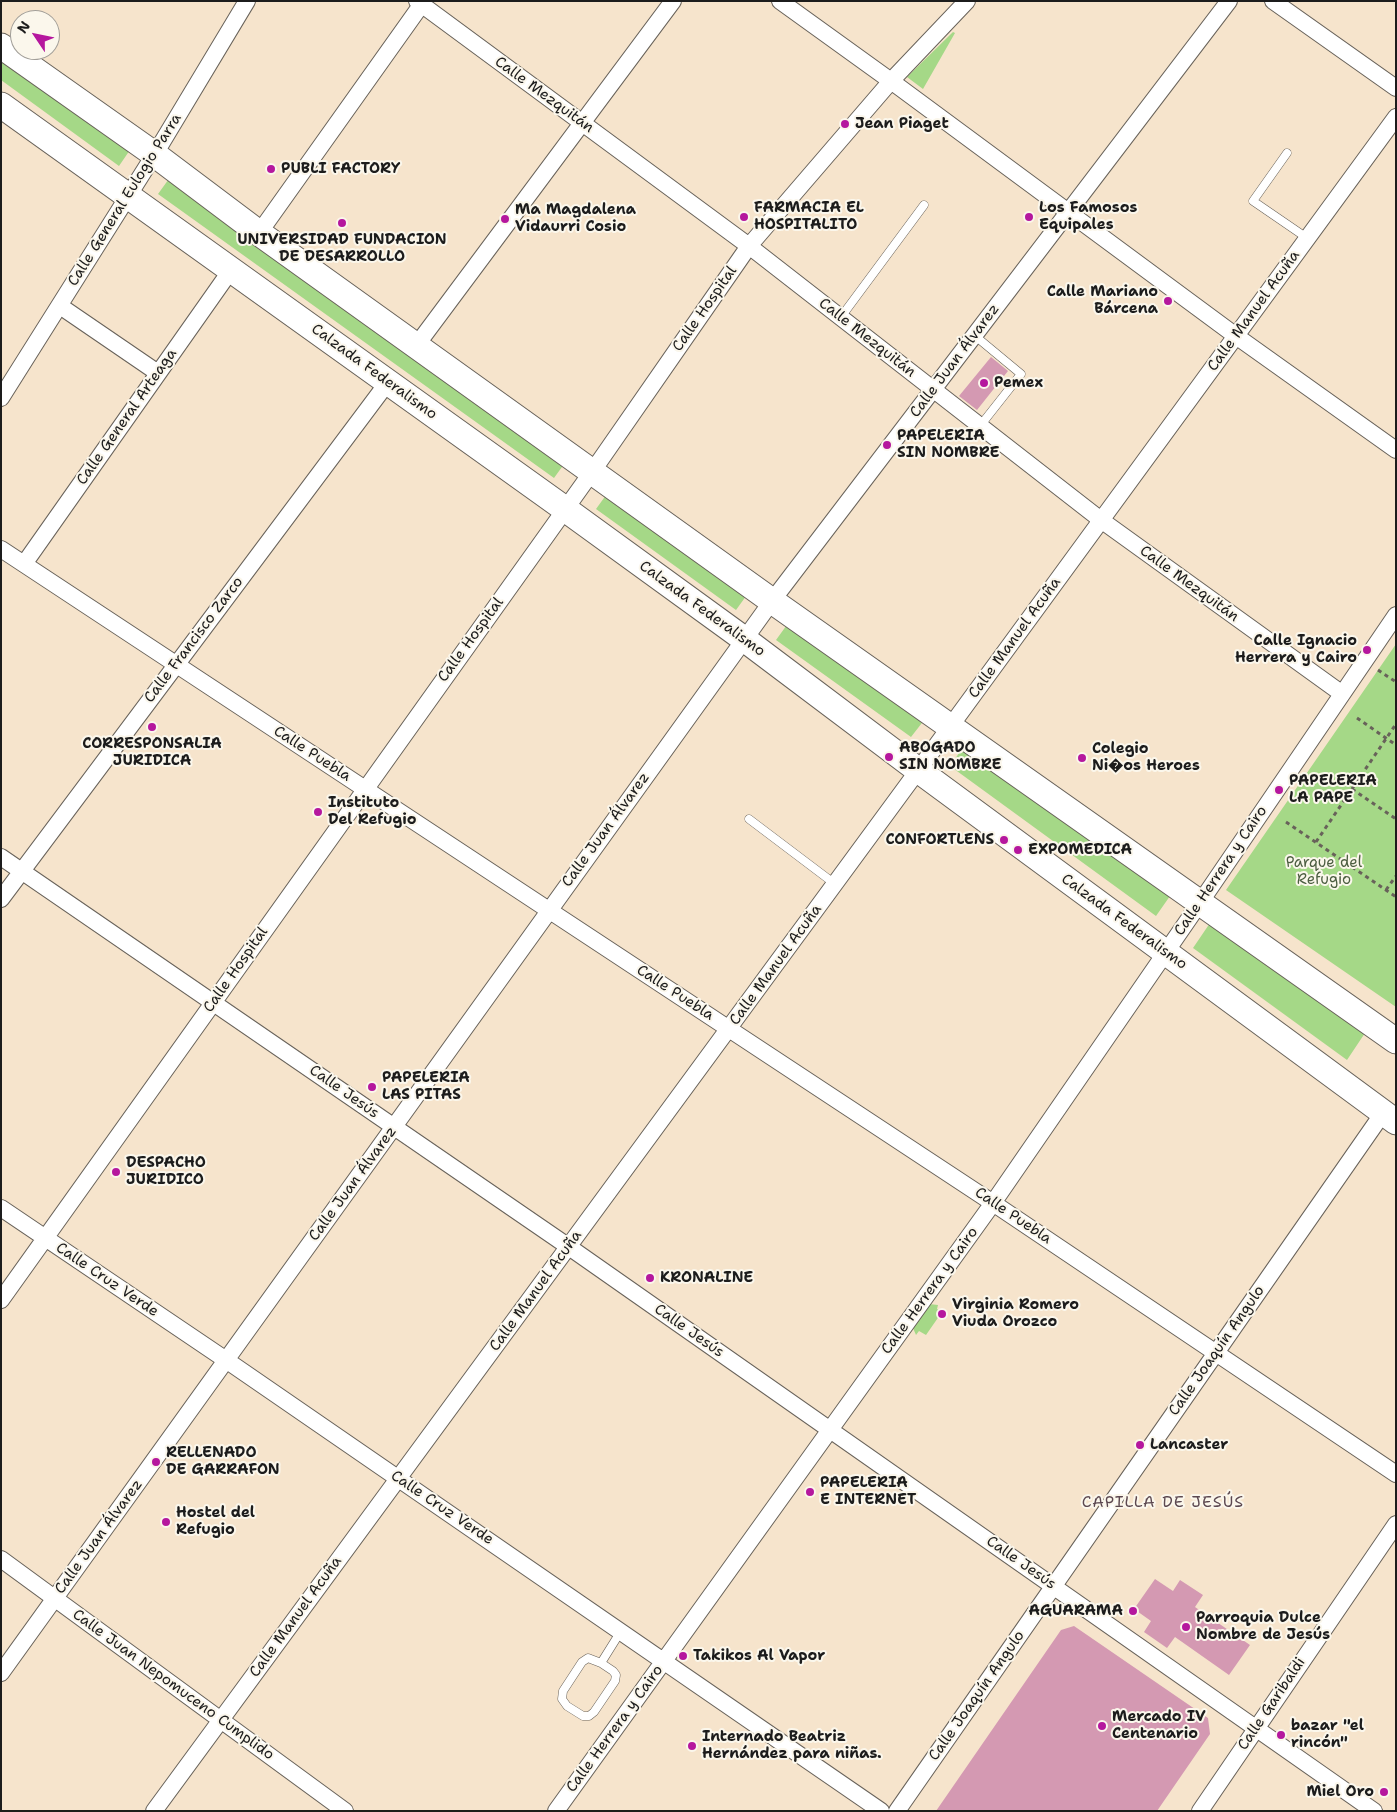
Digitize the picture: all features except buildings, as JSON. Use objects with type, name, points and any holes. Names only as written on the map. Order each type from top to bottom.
[{"type":"main road","points":[[1,46],[154,154],[259,233],[591,472],[950,728],[1396,1041]]},
{"type":"main road","name":"Calzada Federalismo","points":[[1,105],[744,639],[1389,1118]]},
{"type":"street","name":"Calle General Eulogio Parra","points":[[1,398],[60,306],[247,1]]},
{"type":"street","points":[[416,346],[673,1]]},
{"type":"street","points":[[780,1],[1236,336],[1396,450]]},
{"type":"street","name":"Calle Hospital","points":[[1,1300],[565,509],[749,246],[890,81],[967,1]]},
{"type":"street","name":"Calle Juan Álvarez","points":[[1,1673],[744,639],[1230,1]]},
{"type":"street","points":[[1273,1],[1396,88]]},
{"type":"street","points":[[259,233],[421,2]]},
{"type":"street","name":"Calle Mezquitán","points":[[421,2],[749,246],[1101,520],[1341,693]]},
{"type":"street","name":"Calle Manuel Acuña","points":[[154,1811],[950,728],[1396,117]]},
{"type":"street","name":"Calle General Arteaga","points":[[24,564],[231,270]]},
{"type":"street","points":[[60,306],[158,373]]},
{"type":"street","name":"Calle Francisco Zarco","points":[[1,899],[388,382]]},
{"type":"street","name":"Calle Puebla","points":[[1,549],[993,1202],[1396,1474]]},
{"type":"street","name":"Calle Herrera y Cairo","points":[[556,1811],[993,1202],[1396,615]]},
{"type":"street","name":"Calle Jesús","points":[[1,857],[214,1001],[569,1246],[1374,1811]]},
{"type":"street","name":"Calle Joaquín Angulo","points":[[897,1811],[1216,1352],[1389,1118]]},
{"type":"street","name":"Calle Cruz Verde","points":[[1,1208],[226,1360],[881,1811]]},
{"type":"street","name":"Calle Garibaldi","points":[[1200,1811],[1396,1524]]},
{"type":"street","name":"Calle Juan Nepomuceno Cumplido","points":[[1,1559],[345,1811]]},
{"type":"lane","points":[[1287,153],[1253,201],[1307,238]]},
{"type":"lane","points":[[841,317],[924,204]]},
{"type":"lane","points":[[974,336],[1021,374],[980,426]]},
{"type":"lane","points":[[748,819],[835,884]]},
{"type":"lane","points":[[601,1664],[621,1631]]},
{"type":"lane","points":[[588,1658],[601,1664],[613,1671],[616,1675],[615,1681],[594,1712],[589,1716],[583,1716],[567,1706],[562,1699],[563,1691],[582,1662],[588,1658]]},
{"type":"path","points":[[1357,718],[1396,745]]},
{"type":"path","points":[[1316,842],[1396,724]]},
{"type":"path","points":[[1352,789],[1396,819]]},
{"type":"path","points":[[1286,822],[1396,897]]},
{"type":"path","points":[[1386,890],[1396,876]]},
{"type":"green space","points":[[953,32],[955,33],[923,89],[907,77]]},
{"type":"green space","points":[[1,53],[132,147],[119,166],[1,80]]},
{"type":"green space","points":[[171,176],[567,460],[554,478],[158,194]]},
{"type":"green space","points":[[609,491],[749,592],[736,610],[596,509]]},
{"type":"green space","points":[[789,622],[925,719],[911,737],[776,640]]},
{"type":"green space","name":"Parque del Refugio","points":[[1396,644],[1396,1007],[1226,890]]},
{"type":"green space","points":[[964,746],[1170,896],[1156,916],[950,766]]},
{"type":"green space","points":[[1210,923],[1365,1033],[1347,1060],[1193,948]]},
{"type":"green space","points":[[929,1304],[938,1305],[937,1309],[942,1312],[926,1335],[919,1331],[916,1335],[913,1328]]},
{"type":"place","name":"Jean Piaget","points":[[845,124]]},
{"type":"place","name":"PUBLI FACTORY","points":[[271,169]]},
{"type":"place","name":"FARMACIA EL HOSPITALITO","points":[[744,217]]},
{"type":"place","name":"Los Famosos Equipales","points":[[1029,217]]},
{"type":"place","name":"Ma Magdalena Vidaurri Cosio","points":[[505,219]]},
{"type":"place","name":"UNIVERSIDAD FUNDACION DE DESARROLLO","points":[[342,223]]},
{"type":"place","name":"Calle Mariano Bárcena","points":[[1168,301]]},
{"type":"place","name":"Pemex","points":[[984,383]]},
{"type":"place","name":"PAPELERIA SIN NOMBRE","points":[[887,445]]},
{"type":"place","name":"Calle Ignacio Herrera y Cairo","points":[[1367,650]]},
{"type":"place","name":"CORRESPONSALIA JURIDICA","points":[[152,727]]},
{"type":"place","name":"ABOGADO SIN NOMBRE","points":[[889,757]]},
{"type":"place","name":"Colegio Ni�os Heroes","points":[[1082,758]]},
{"type":"place","name":"PAPELERIA LA PAPE","points":[[1279,790]]},
{"type":"place","name":"Instituto Del Refugio","points":[[318,812]]},
{"type":"place","name":"CONFORTLENS","points":[[1004,840]]},
{"type":"place","name":"EXPOMEDICA","points":[[1018,850]]},
{"type":"place","name":"PAPELERIA LAS PITAS","points":[[372,1087]]},
{"type":"place","name":"DESPACHO JURIDICO","points":[[116,1172]]},
{"type":"place","name":"KRONALINE","points":[[650,1278]]},
{"type":"place","name":"Virginia Romero Viuda Orozco","points":[[942,1314]]},
{"type":"place","name":"Lancaster","points":[[1140,1445]]},
{"type":"place","name":"RELLENADO DE GARRAFON","points":[[156,1462]]},
{"type":"place","name":"PAPELERIA E INTERNET","points":[[810,1492]]},
{"type":"place","name":"Hostel del Refugio","points":[[166,1522]]},
{"type":"place","name":"AGUARAMA","points":[[1133,1611]]},
{"type":"place","name":"Parroquia Dulce Nombre de Jesús","points":[[1186,1627]]},
{"type":"place","name":"Takikos Al Vapor","points":[[683,1656]]},
{"type":"place","name":"Mercado IV Centenario","points":[[1102,1726]]},
{"type":"place","name":"bazar \"el rincón\"","points":[[1281,1735]]},
{"type":"place","name":"Internado Beatriz Hernández para niñas.","points":[[692,1746]]},
{"type":"place","name":"Miel Oro","points":[[1384,1792]]},
{"type":"district","name":"CAPILLA DE JESÚS","points":[[1163,1503]]}]
